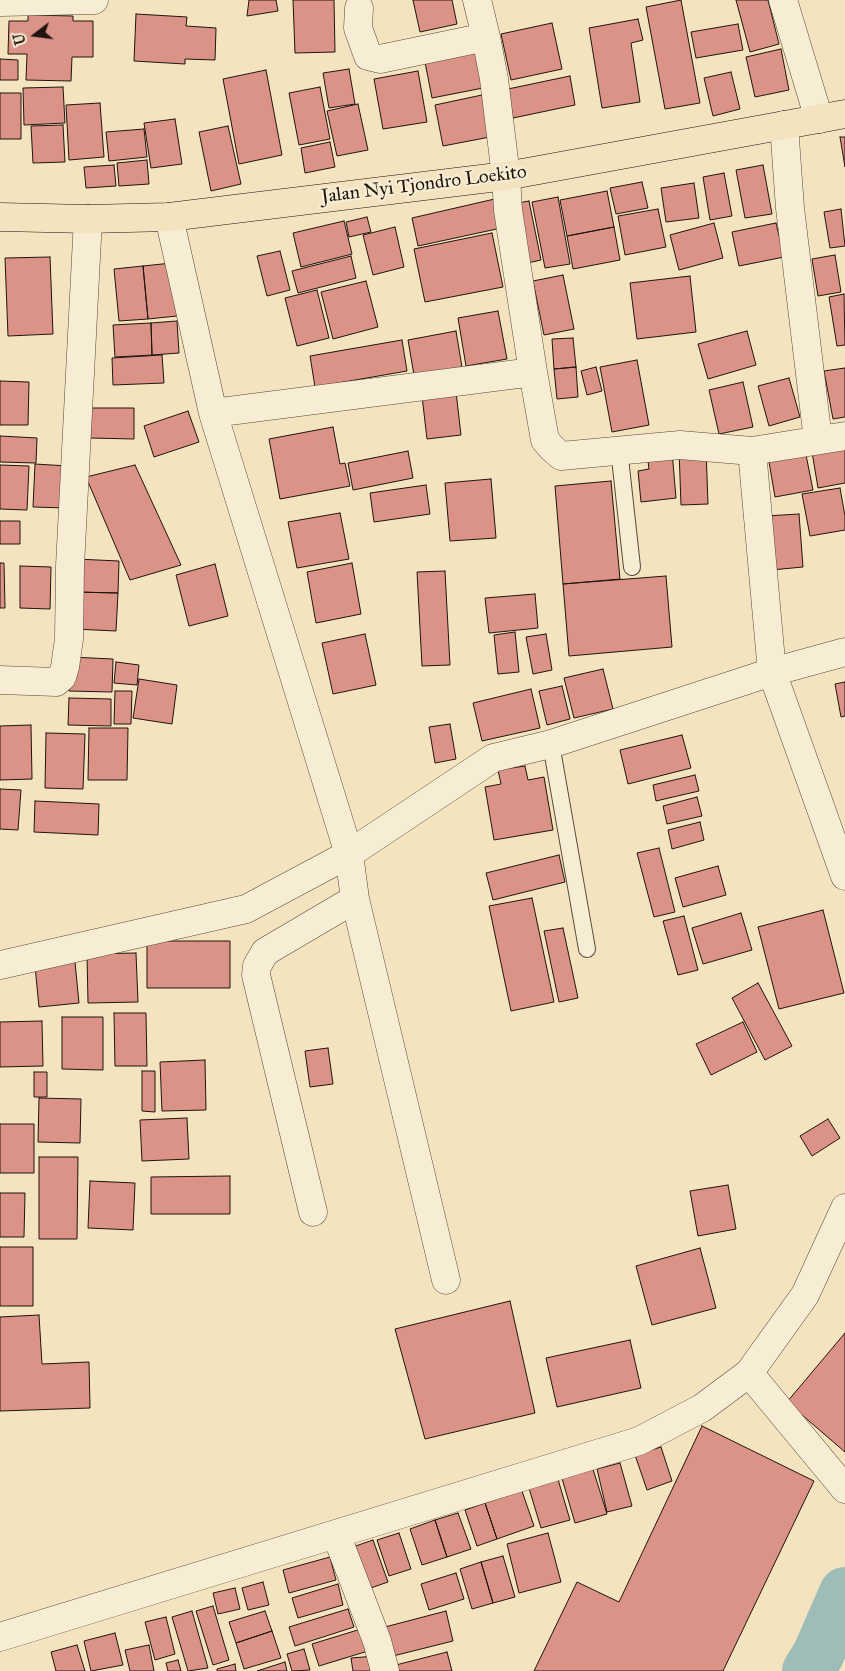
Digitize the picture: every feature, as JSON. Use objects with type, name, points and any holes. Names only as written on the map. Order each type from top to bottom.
[{"type":"main road","name":"Jalan Nyi Tjondro Loekito","points":[[0,217],[88,219],[169,217],[506,176],[832,116]]},
{"type":"street","points":[[0,2],[94,0]]},
{"type":"street","points":[[477,0],[494,79],[506,176],[508,210],[533,372],[546,440],[552,448],[562,456],[619,449],[680,446],[752,452],[845,436]]},
{"type":"street","points":[[784,0],[832,116]]},
{"type":"street","points":[[359,8],[358,28],[368,56],[380,59],[486,37]]},
{"type":"street","points":[[784,125],[791,217],[818,440]]},
{"type":"street","points":[[169,217],[213,413],[349,854],[355,898],[446,1280]]},
{"type":"street","points":[[0,680],[56,682],[62,677],[65,667],[69,639],[70,566],[88,219]]},
{"type":"street","points":[[213,413],[533,372]]},
{"type":"street","points":[[752,452],[772,672],[845,876]]},
{"type":"street","points":[[0,965],[246,909],[349,854],[493,758],[551,744],[772,672],[845,652]]},
{"type":"street","points":[[313,1212],[256,975],[257,966],[265,952],[355,898]]},
{"type":"street","points":[[0,1637],[639,1441],[702,1408],[749,1373],[805,1295],[845,1208]]},
{"type":"street","points":[[749,1373],[845,1489]]},
{"type":"street","points":[[336,1534],[377,1641],[385,1671]]},
{"type":"lane","points":[[619,449],[632,567]]},
{"type":"lane","points":[[551,744],[587,949]]},
{"type":"building","points":[[249,0],[276,0],[278,11],[247,16]]},
{"type":"building","points":[[293,0],[334,0],[335,52],[295,53]]},
{"type":"building","points":[[413,0],[452,0],[457,24],[420,32]]},
{"type":"building","points":[[681,0],[700,103],[665,109],[646,7]]},
{"type":"building","points":[[736,0],[768,0],[779,44],[750,52]]},
{"type":"building","points":[[136,14],[187,17],[186,26],[216,28],[215,60],[185,59],[185,64],[134,61]]},
{"type":"building","points":[[28,15],[73,16],[73,21],[93,21],[93,57],[72,57],[71,81],[26,80],[27,54],[8,54],[9,21],[28,21]]},
{"type":"building","points":[[638,19],[643,40],[631,43],[640,102],[602,108],[589,28]]},
{"type":"building","points":[[552,23],[562,69],[511,80],[501,34]]},
{"type":"building","points":[[738,24],[743,50],[696,58],[691,32]]},
{"type":"building","points":[[475,47],[483,88],[432,98],[424,57]]},
{"type":"building","points":[[781,49],[789,90],[755,97],[746,57]]},
{"type":"building","points":[[0,59],[18,60],[18,80],[0,80]]},
{"type":"building","points":[[349,69],[355,104],[329,108],[323,73]]},
{"type":"building","points":[[266,70],[282,155],[239,164],[223,79]]},
{"type":"building","points":[[418,71],[427,122],[383,129],[374,79]]},
{"type":"building","points":[[731,72],[740,109],[713,116],[704,78]]},
{"type":"building","points":[[570,76],[575,105],[513,118],[508,89]]},
{"type":"building","points":[[63,87],[65,123],[24,125],[23,88]]},
{"type":"building","points":[[320,87],[330,139],[299,145],[289,93]]},
{"type":"building","points":[[0,93],[21,93],[21,139],[0,139]]},
{"type":"building","points":[[482,95],[490,137],[443,146],[435,105]]},
{"type":"building","points":[[100,103],[104,157],[69,160],[66,105]]},
{"type":"building","points":[[358,104],[368,150],[337,156],[327,111]]},
{"type":"building","points":[[175,119],[182,164],[151,168],[144,123]]},
{"type":"building","points":[[63,125],[65,162],[33,163],[31,126]]},
{"type":"building","points":[[228,126],[241,184],[211,191],[199,132]]},
{"type":"building","points":[[144,129],[147,157],[109,161],[106,132]]},
{"type":"building","points":[[840,137],[845,137],[845,167]]},
{"type":"building","points":[[330,142],[335,167],[305,173],[301,148]]},
{"type":"building","points":[[147,160],[149,184],[119,186],[117,163]]},
{"type":"building","points":[[114,165],[116,186],[86,188],[84,167]]},
{"type":"building","points":[[763,165],[772,214],[745,218],[736,170]]},
{"type":"building","points":[[724,173],[732,216],[710,220],[703,177]]},
{"type":"building","points":[[642,182],[648,208],[616,214],[610,188]]},
{"type":"building","points":[[694,183],[699,218],[666,222],[661,188]]},
{"type":"building","points":[[607,191],[614,227],[567,236],[560,200]]},
{"type":"building","points":[[558,197],[570,264],[545,268],[532,202]]},
{"type":"building","points":[[499,198],[506,227],[418,246],[412,218]]},
{"type":"building","points":[[529,201],[541,260],[523,264],[512,204]]},
{"type":"building","points":[[658,209],[666,247],[625,255],[618,216]]},
{"type":"building","points":[[841,209],[845,246],[830,248],[824,212]]},
{"type":"building","points":[[367,217],[371,232],[349,237],[346,222]]},
{"type":"building","points":[[344,221],[352,254],[301,267],[293,233]]},
{"type":"building","points":[[714,223],[723,258],[679,270],[670,235]]},
{"type":"building","points":[[776,223],[784,257],[739,266],[732,232]]},
{"type":"building","points":[[395,227],[404,267],[373,275],[363,235]]},
{"type":"building","points":[[614,227],[620,260],[573,269],[567,236]]},
{"type":"building","points":[[492,233],[503,287],[425,302],[414,249]]},
{"type":"building","points":[[280,251],[290,290],[267,296],[257,256]]},
{"type":"building","points":[[835,255],[841,292],[818,296],[812,259]]},
{"type":"building","points":[[351,256],[356,278],[298,293],[292,271]]},
{"type":"building","points":[[50,257],[53,334],[8,336],[5,258]]},
{"type":"building","points":[[172,263],[177,316],[148,319],[143,266]]},
{"type":"building","points":[[143,266],[148,319],[119,321],[114,269]]},
{"type":"building","points":[[563,275],[574,329],[544,335],[533,281]]},
{"type":"building","points":[[690,276],[696,332],[637,339],[630,283]]},
{"type":"building","points":[[366,281],[378,327],[333,339],[321,292]]},
{"type":"building","points":[[317,290],[329,338],[297,346],[285,298]]},
{"type":"building","points":[[844,294],[845,345],[837,346],[829,297]]},
{"type":"building","points":[[498,311],[507,359],[466,366],[458,318]]},
{"type":"building","points":[[177,321],[179,353],[152,355],[151,323]]},
{"type":"building","points":[[151,323],[152,355],[115,357],[113,325]]},
{"type":"building","points":[[456,331],[462,367],[414,375],[408,340]]},
{"type":"building","points":[[747,331],[756,365],[708,379],[698,344]]},
{"type":"building","points":[[573,338],[576,367],[554,369],[552,339]]},
{"type":"building","points":[[402,340],[407,371],[315,387],[310,356]]},
{"type":"building","points":[[162,355],[164,383],[113,385],[112,358]]},
{"type":"building","points":[[637,360],[649,425],[612,432],[600,367]]},
{"type":"building","points":[[576,367],[578,397],[557,399],[554,369]]},
{"type":"building","points":[[596,367],[602,391],[587,395],[581,371]]},
{"type":"building","points":[[845,368],[845,417],[833,419],[824,371]]},
{"type":"building","points":[[789,378],[800,417],[769,426],[758,386]]},
{"type":"building","points":[[0,381],[29,382],[28,425],[0,425]]},
{"type":"building","points":[[743,382],[753,427],[719,434],[709,390]]},
{"type":"building","points":[[456,392],[461,435],[427,439],[422,396]]},
{"type":"building","points":[[91,408],[134,408],[134,439],[90,438]]},
{"type":"building","points":[[188,411],[199,442],[154,457],[144,426]]},
{"type":"building","points":[[333,427],[340,464],[345,463],[350,486],[280,499],[269,439]]},
{"type":"building","points":[[0,436],[37,438],[36,463],[0,462]]},
{"type":"building","points":[[845,445],[845,483],[818,488],[812,452]]},
{"type":"building","points":[[706,449],[708,504],[681,505],[679,450]]},
{"type":"building","points":[[408,451],[413,478],[353,490],[348,463]]},
{"type":"building","points":[[672,451],[676,498],[641,502],[638,471],[649,469],[647,453]]},
{"type":"building","points":[[806,455],[813,490],[775,497],[769,462]]},
{"type":"building","points":[[35,464],[68,466],[66,508],[33,507]]},
{"type":"building","points":[[0,465],[29,466],[27,510],[0,509]]},
{"type":"building","points":[[135,465],[181,565],[130,580],[86,477]]},
{"type":"building","points":[[491,479],[496,538],[450,541],[445,483]]},
{"type":"building","points":[[611,481],[620,579],[563,584],[555,486]]},
{"type":"building","points":[[426,485],[430,514],[374,522],[370,493]]},
{"type":"building","points":[[840,488],[845,516],[845,530],[810,536],[802,494]]},
{"type":"building","points":[[340,513],[349,559],[297,568],[288,522]]},
{"type":"building","points":[[799,514],[803,567],[771,570],[766,516]]},
{"type":"building","points":[[0,521],[20,521],[20,544],[0,544]]},
{"type":"building","points":[[76,559],[119,561],[118,593],[75,592]]},
{"type":"building","points":[[0,563],[4,563],[5,608],[0,608]]},
{"type":"building","points":[[352,563],[361,614],[316,623],[307,572]]},
{"type":"building","points":[[215,564],[228,616],[189,626],[176,575]]},
{"type":"building","points":[[20,566],[51,567],[50,609],[20,608]]},
{"type":"building","points":[[445,571],[450,665],[422,666],[417,572]]},
{"type":"building","points":[[666,576],[672,647],[569,656],[563,584]]},
{"type":"building","points":[[75,592],[118,593],[116,631],[74,629]]},
{"type":"building","points":[[535,594],[538,628],[489,633],[485,598]]},
{"type":"building","points":[[515,632],[519,672],[498,674],[494,635]]},
{"type":"building","points":[[365,634],[376,685],[333,694],[322,643]]},
{"type":"building","points":[[546,634],[552,670],[533,674],[526,637]]},
{"type":"building","points":[[70,657],[113,659],[112,692],[69,691]]},
{"type":"building","points":[[116,662],[139,665],[137,685],[114,683]]},
{"type":"building","points":[[603,669],[613,709],[574,718],[564,678]]},
{"type":"building","points":[[139,679],[177,685],[172,724],[133,718]]},
{"type":"building","points":[[845,682],[845,716],[841,717],[835,684]]},
{"type":"building","points":[[562,686],[570,719],[547,725],[539,691]]},
{"type":"building","points":[[531,689],[540,728],[482,741],[473,703]]},
{"type":"building","points":[[115,691],[132,691],[131,724],[114,724]]},
{"type":"building","points":[[69,698],[111,699],[111,726],[68,725]]},
{"type":"building","points":[[450,724],[456,759],[435,763],[429,727]]},
{"type":"building","points":[[31,725],[32,779],[0,780],[0,726]]},
{"type":"building","points":[[89,728],[128,728],[127,780],[88,780]]},
{"type":"building","points":[[46,733],[85,734],[83,789],[45,788]]},
{"type":"building","points":[[682,735],[691,768],[628,784],[620,750]]},
{"type":"building","points":[[525,766],[528,780],[544,777],[553,830],[494,840],[485,787],[501,784],[498,770]]},
{"type":"building","points":[[695,775],[699,791],[656,801],[653,785]]},
{"type":"building","points":[[0,789],[21,790],[18,830],[0,829]]},
{"type":"building","points":[[697,797],[702,816],[667,824],[663,806]]},
{"type":"building","points":[[35,801],[99,804],[98,835],[34,832]]},
{"type":"building","points":[[700,822],[704,840],[672,849],[668,830]]},
{"type":"building","points":[[659,848],[675,912],[654,917],[637,853]]},
{"type":"building","points":[[559,855],[565,882],[493,900],[486,873]]},
{"type":"building","points":[[718,866],[726,895],[683,907],[675,878]]},
{"type":"building","points":[[532,898],[554,1002],[511,1011],[489,906]]},
{"type":"building","points":[[823,910],[844,993],[779,1009],[758,927]]},
{"type":"building","points":[[741,913],[752,950],[703,964],[692,928]]},
{"type":"building","points":[[684,916],[698,970],[678,975],[663,921]]},
{"type":"building","points":[[563,928],[578,998],[559,1002],[544,931]]},
{"type":"building","points":[[147,941],[230,941],[230,988],[147,988]]},
{"type":"building","points":[[136,953],[138,1002],[88,1003],[87,954]]},
{"type":"building","points":[[75,962],[79,1003],[39,1007],[35,966]]},
{"type":"building","points":[[758,983],[792,1046],[765,1060],[732,998]]},
{"type":"building","points":[[114,1013],[146,1013],[147,1066],[115,1066]]},
{"type":"building","points":[[62,1017],[103,1017],[103,1070],[62,1069]]},
{"type":"building","points":[[42,1021],[43,1066],[0,1067],[0,1022]]},
{"type":"building","points":[[743,1022],[757,1052],[711,1075],[696,1044]]},
{"type":"building","points":[[328,1048],[333,1084],[310,1087],[305,1051]]},
{"type":"building","points":[[205,1060],[206,1110],[162,1111],[160,1062]]},
{"type":"building","points":[[142,1071],[155,1071],[155,1112],[142,1111]]},
{"type":"building","points":[[34,1072],[47,1072],[47,1097],[34,1097]]},
{"type":"building","points":[[39,1098],[81,1099],[80,1143],[38,1142]]},
{"type":"building","points":[[187,1118],[189,1159],[142,1161],[140,1120]]},
{"type":"building","points":[[828,1119],[840,1138],[812,1156],[800,1136]]},
{"type":"building","points":[[0,1124],[34,1124],[34,1173],[0,1173]]},
{"type":"building","points":[[39,1157],[78,1157],[77,1239],[39,1239]]},
{"type":"building","points":[[230,1176],[230,1214],[151,1214],[151,1177]]},
{"type":"building","points":[[90,1181],[135,1183],[133,1230],[88,1228]]},
{"type":"building","points":[[728,1185],[736,1229],[698,1236],[690,1191]]},
{"type":"building","points":[[0,1193],[25,1193],[24,1237],[0,1237]]},
{"type":"building","points":[[0,1247],[33,1247],[33,1306],[0,1306]]},
{"type":"building","points":[[700,1248],[716,1308],[652,1325],[636,1266]]},
{"type":"building","points":[[510,1301],[535,1413],[425,1439],[395,1329]]},
{"type":"building","points":[[39,1315],[42,1364],[89,1362],[90,1408],[0,1411],[0,1317]]},
{"type":"building","points":[[845,1333],[845,1452],[787,1402]]},
{"type":"building","points":[[630,1340],[641,1388],[557,1407],[546,1358]]},
{"type":"building","points":[[702,1426],[814,1481],[723,1671],[534,1671],[577,1582],[619,1602]]},
{"type":"building","points":[[661,1447],[672,1481],[647,1490],[635,1455]]},
{"type":"building","points":[[620,1463],[632,1506],[607,1512],[597,1469]]},
{"type":"building","points":[[592,1466],[607,1514],[575,1523],[561,1475]]},
{"type":"building","points":[[557,1476],[570,1520],[541,1528],[528,1485]]},
{"type":"building","points":[[522,1491],[534,1526],[497,1539],[485,1503]]},
{"type":"building","points":[[485,1503],[497,1539],[477,1546],[465,1510]]},
{"type":"building","points":[[458,1513],[471,1549],[447,1557],[435,1520]]},
{"type":"building","points":[[435,1520],[447,1557],[422,1565],[410,1529]]},
{"type":"building","points":[[399,1533],[411,1569],[389,1576],[377,1540]]},
{"type":"building","points":[[548,1533],[561,1582],[519,1593],[507,1544]]},
{"type":"building","points":[[373,1540],[388,1582],[365,1590],[350,1548]]},
{"type":"building","points":[[503,1556],[515,1597],[493,1603],[481,1562]]},
{"type":"building","points":[[330,1557],[336,1580],[289,1593],[283,1570]]},
{"type":"building","points":[[481,1562],[493,1603],[472,1609],[460,1569]]},
{"type":"building","points":[[456,1573],[464,1599],[429,1610],[421,1584]]},
{"type":"building","points":[[263,1582],[269,1605],[248,1610],[242,1588]]},
{"type":"building","points":[[338,1584],[343,1605],[298,1618],[292,1598]]},
{"type":"building","points":[[235,1588],[240,1609],[218,1614],[213,1593]]},
{"type":"building","points":[[213,1606],[229,1660],[213,1665],[196,1611]]},
{"type":"building","points":[[348,1609],[354,1627],[295,1646],[289,1627]]},
{"type":"building","points":[[192,1611],[208,1668],[188,1671],[172,1617]]},
{"type":"building","points":[[265,1611],[272,1631],[236,1643],[229,1622]]},
{"type":"building","points":[[446,1611],[453,1641],[393,1656],[385,1627]]},
{"type":"building","points":[[166,1617],[175,1654],[155,1660],[145,1622]]},
{"type":"building","points":[[361,1629],[368,1651],[319,1666],[312,1644]]},
{"type":"building","points":[[272,1631],[281,1658],[244,1669],[236,1643]]},
{"type":"building","points":[[115,1633],[123,1665],[91,1671],[84,1641]]},
{"type":"building","points":[[77,1645],[85,1671],[56,1671],[51,1652]]},
{"type":"building","points":[[149,1645],[154,1671],[130,1671],[125,1650]]},
{"type":"building","points":[[304,1649],[310,1670],[292,1671],[287,1654]]},
{"type":"building","points":[[447,1652],[452,1671],[393,1671],[392,1666]]},
{"type":"building","points":[[376,1656],[377,1671],[353,1671],[351,1658]]},
{"type":"building","points":[[178,1660],[181,1671],[168,1671],[166,1663]]},
{"type":"building","points":[[285,1662],[287,1671],[257,1671]]},
{"type":"building","points":[[235,1664],[236,1671],[217,1671],[217,1669]]},
{"type":"waterway","points":[[808,1671],[818,1655],[845,1593]]}]
